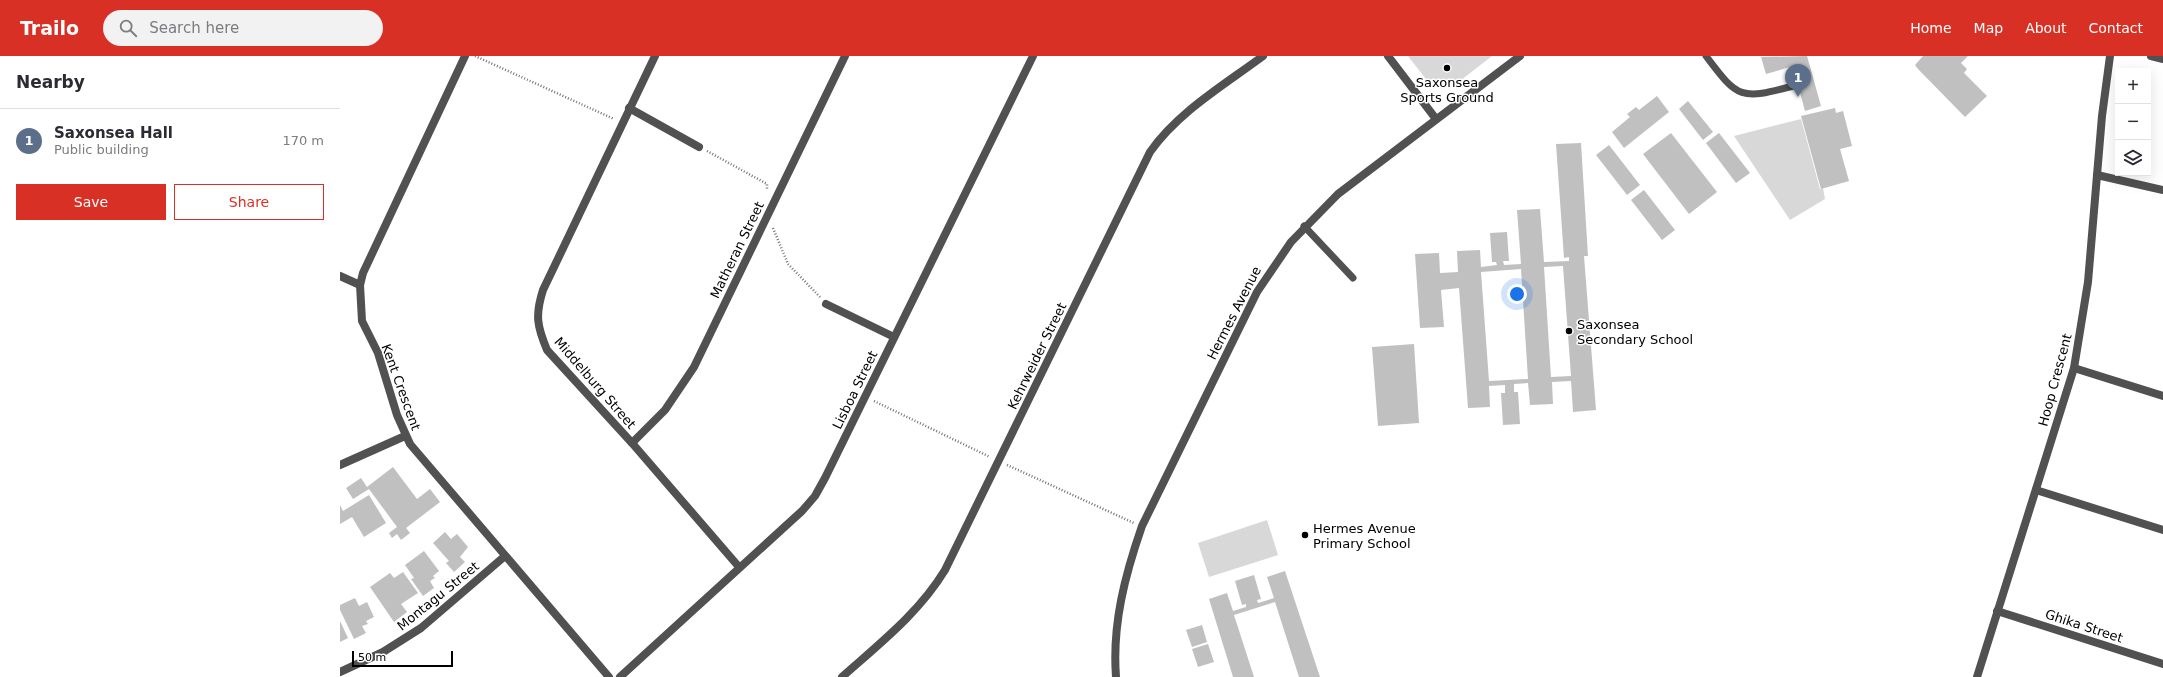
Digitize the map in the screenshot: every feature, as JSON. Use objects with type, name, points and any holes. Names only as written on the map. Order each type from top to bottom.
[{"type":"street","name":"Kent Crescent","points":[[465,56],[370,255],[360,285],[362,321],[378,353],[405,436],[417,454],[609,677]]},
{"type":"street","name":"Middelburg Street","points":[[655,56],[543,290],[538,306],[537,320],[540,333],[547,350],[632,443],[739,567]]},
{"type":"street","name":"Matheran Street","points":[[632,443],[665,410],[694,367],[845,56]]},
{"type":"street","name":"Lisboa Street","points":[[620,677],[802,511],[815,496],[859,411],[1033,56]]},
{"type":"street","name":"Kehrweider Street","points":[[842,677],[920,605],[934,589],[945,570],[1150,152],[1160,138],[1186,114],[1263,56]]},
{"type":"street","points":[[1388,56],[1436,119]]},
{"type":"street","name":"Hermes Avenue","points":[[1116,677],[1116,646],[1120,601],[1131,556],[1142,526],[1257,292],[1278,258],[1304,226],[1338,194],[1520,56]]},
{"type":"street","name":"Hoop Crescent","points":[[1976,677],[2074,368],[2088,282],[2097,175],[2110,56]]},
{"type":"street","points":[[2151,56],[2163,59]]},
{"type":"street","points":[[629,108],[699,147]]},
{"type":"street","points":[[2097,175],[2163,190]]},
{"type":"street","points":[[340,276],[360,285]]},
{"type":"street","points":[[826,304],[894,337]]},
{"type":"street","points":[[2074,368],[2163,396]]},
{"type":"street","points":[[340,465],[405,436]]},
{"type":"street","points":[[2036,490],[2163,530]]},
{"type":"street","name":"Montagu Street","points":[[340,672],[383,652],[421,628],[505,556]]},
{"type":"street","name":"Ghika Street","points":[[1997,612],[2163,664]]},
{"type":"lane","points":[[1706,56],[1725,82],[1742,93],[1757,95],[1793,86]]},
{"type":"lane","points":[[1304,226],[1353,278]]},
{"type":"path","points":[[474,56],[621,122],[629,108]]},
{"type":"shaded area","name":"Saxonsea Sports Ground","points":[[1408,56],[1492,56],[1461,80],[1429,83]]},
{"type":"shaded area","points":[[1801,119],[1820,189],[1823,188],[1825,199],[1790,220],[1734,136]]},
{"type":"shaded area","points":[[1267,520],[1278,555],[1209,577],[1198,543]]},
{"type":"building","points":[[1807,56],[1821,106],[1805,111],[1794,70],[1798,69],[1797,65],[1766,74],[1761,57]]},
{"type":"building","points":[[1923,56],[1968,56],[1961,63],[1967,69],[1964,73],[1987,96],[1965,117],[1915,65]]},
{"type":"building","points":[[1657,96],[1669,112],[1624,148],[1612,132],[1630,117],[1627,114],[1636,107],[1639,110]]},
{"type":"building","points":[[1688,101],[1713,132],[1703,140],[1679,109]]},
{"type":"building","points":[[1835,108],[1836,113],[1843,111],[1852,146],[1840,149],[1849,181],[1821,189],[1801,116]]},
{"type":"building","points":[[1671,133],[1717,192],[1689,214],[1643,154]]},
{"type":"building","points":[[1719,133],[1750,173],[1736,183],[1706,143]]},
{"type":"building","points":[[1581,143],[1588,256],[1584,256],[1596,410],[1573,412],[1571,381],[1552,382],[1553,404],[1530,405],[1528,383],[1514,384],[1514,392],[1518,392],[1520,424],[1503,425],[1501,393],[1505,393],[1505,385],[1489,386],[1490,407],[1468,408],[1459,288],[1441,290],[1444,327],[1420,328],[1415,254],[1439,253],[1440,273],[1458,272],[1457,251],[1480,250],[1481,267],[1497,265],[1496,262],[1492,262],[1490,233],[1507,232],[1509,261],[1503,261],[1504,265],[1521,264],[1517,210],[1540,209],[1544,262],[1569,261],[1569,257],[1564,258],[1556,144]],"holes":[[[1563,266],[1571,376],[1551,377],[1544,267]],[[1521,269],[1528,379],[1489,381],[1481,272]]]},
{"type":"building","points":[[1609,145],[1640,185],[1627,195],[1596,155]]},
{"type":"building","points":[[1644,190],[1675,230],[1662,240],[1631,200]]},
{"type":"building","points":[[1414,344],[1419,423],[1378,426],[1372,347]]},
{"type":"building","points":[[393,467],[417,499],[430,489],[440,502],[406,528],[410,533],[401,540],[397,534],[392,538],[389,533],[397,527],[369,489],[353,499],[346,488],[361,478],[367,487]]},
{"type":"building","points":[[369,495],[386,523],[364,537],[352,517],[340,524],[340,505],[343,511]]},
{"type":"building","points":[[445,532],[451,539],[457,534],[468,547],[460,557],[465,562],[454,572],[446,563],[449,561],[433,543]]},
{"type":"building","points":[[424,551],[439,571],[433,576],[435,578],[430,581],[434,588],[423,596],[411,579],[414,578],[405,565]]},
{"type":"building","points":[[1285,571],[1320,677],[1299,677],[1275,602],[1234,615],[1254,677],[1233,677],[1209,599],[1227,593],[1233,611],[1246,607],[1246,604],[1242,605],[1235,581],[1254,575],[1261,599],[1257,600],[1258,603],[1274,598],[1267,577]]},
{"type":"building","points":[[403,572],[418,593],[401,604],[407,612],[394,622],[370,587],[390,573],[394,578]]},
{"type":"building","points":[[355,598],[359,606],[367,602],[374,617],[366,621],[368,624],[362,626],[366,633],[354,639],[340,610],[340,605]]},
{"type":"building","points":[[340,621],[348,638],[340,642]]},
{"type":"building","points":[[1202,625],[1207,642],[1192,647],[1186,630]]},
{"type":"building","points":[[1208,644],[1214,662],[1198,667],[1192,649]]},
{"type":"place","name":"Saxonsea Sports Ground","points":[[1447,68]]},
{"type":"place","name":"Saxonsea Hall","points":[[1798,97]]},
{"type":"place","name":"Saxonsea Secondary School","points":[[1569,331]]},
{"type":"place","name":"Hermes Avenue Primary School","points":[[1305,535]]}]
